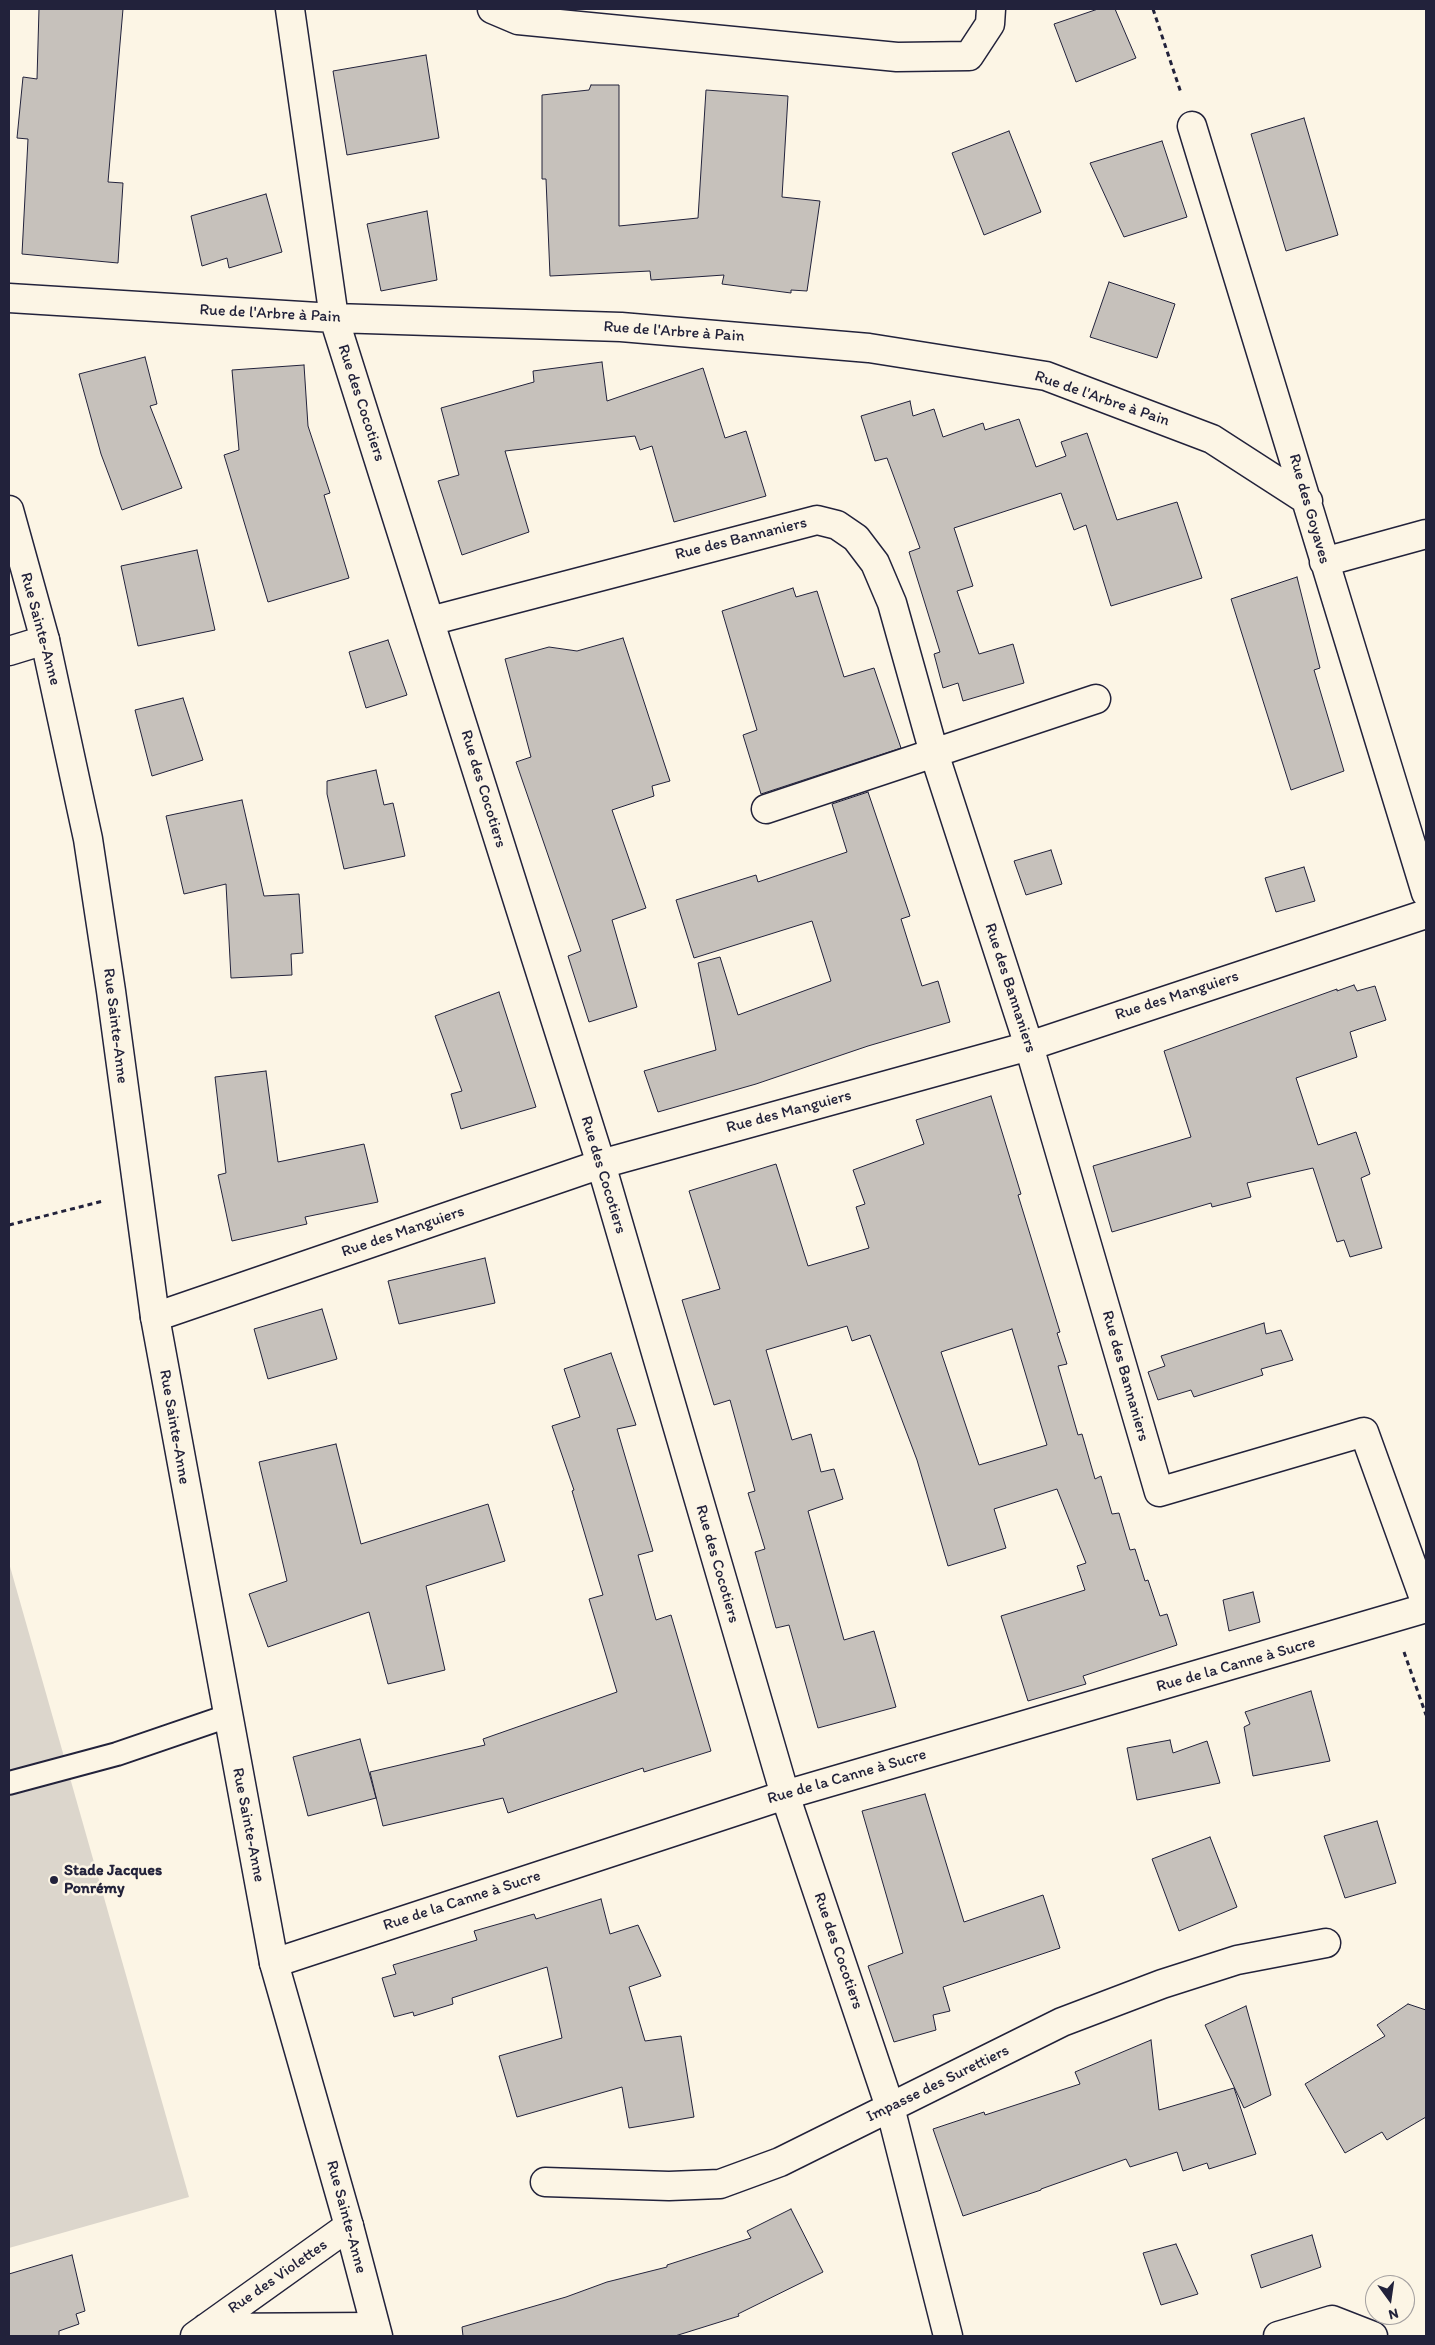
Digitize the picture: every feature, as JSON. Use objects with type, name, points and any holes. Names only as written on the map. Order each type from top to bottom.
[{"type":"street","name":"Rue des Cocotiers","points":[[290,9],[334,318],[601,1164],[784,1794],[890,2107],[948,2336]]},
{"type":"street","points":[[492,9],[518,20],[897,57],[969,56],[990,24],[991,9]]},
{"type":"street","name":"Rue des Goyaves","points":[[1192,126],[1308,501],[1324,562],[1426,893]]},
{"type":"street","name":"Rue de l'Arbre à Pain","points":[[9,298],[334,318],[631,328],[868,348],[1046,376],[1212,439],[1308,501]]},
{"type":"street","name":"Rue Sainte-Anne","points":[[9,510],[45,640],[88,839],[111,991],[155,1317],[274,1963],[349,2226],[376,2332]]},
{"type":"street","name":"Rue des Bannaniers","points":[[430,621],[817,520],[837,524],[856,538],[875,563],[892,603],[934,753],[1028,1046],[1159,1492],[1364,1432],[1426,1604]]},
{"type":"street","points":[[1324,562],[1426,534]]},
{"type":"street","points":[[9,651],[45,640]]},
{"type":"street","points":[[766,809],[1096,699]]},
{"type":"street","name":"Rue des Manguiers","points":[[155,1317],[601,1164],[1028,1046],[1426,914]]},
{"type":"street","name":"Rue de la Canne à Sucre","points":[[274,1963],[784,1794],[1426,1608]]},
{"type":"street","name":"Impasse des Surettiers","points":[[546,2182],[669,2186],[720,2184],[780,2162],[1062,2022],[1162,1984],[1237,1960],[1326,1944]]},
{"type":"street","name":"Rue des Violettes","points":[[200,2332],[349,2226]]},
{"type":"street","points":[[1278,2336],[1332,2320],[1373,2336]]},
{"type":"street","name":"Rue des Violettes","points":[[200,2332],[376,2332]]},
{"type":"lane","points":[[9,1783],[117,1754],[228,1716]]},
{"type":"path","points":[[1153,9],[1192,126]]},
{"type":"path","points":[[9,1225],[138,1192]]},
{"type":"path","points":[[1393,1619],[1426,1715]]},
{"type":"shaded area","name":"Stade Jacques Ponrémy","points":[[9,1563],[189,2197],[9,2248]]},
{"type":"building","points":[[39,9],[123,9],[108,182],[123,183],[118,263],[22,254],[28,139],[17,138],[23,77],[37,79]]},
{"type":"building","points":[[1098,9],[1115,9],[1136,58],[1076,82],[1054,24]]},
{"type":"building","points":[[426,55],[439,138],[347,155],[333,71]]},
{"type":"building","points":[[591,85],[619,85],[619,226],[698,218],[706,90],[788,96],[782,197],[820,201],[807,291],[791,290],[791,293],[722,284],[724,275],[651,280],[650,271],[550,276],[546,179],[542,179],[542,95],[589,90]]},
{"type":"building","points":[[1304,118],[1338,235],[1286,251],[1251,134]]},
{"type":"building","points":[[1009,131],[1041,212],[984,235],[952,153]]},
{"type":"building","points":[[1162,141],[1187,217],[1124,237],[1090,163]]},
{"type":"building","points":[[266,194],[282,252],[229,268],[227,258],[202,266],[191,216]]},
{"type":"building","points":[[427,211],[437,280],[381,291],[367,224]]},
{"type":"building","points":[[1109,282],[1175,304],[1157,358],[1090,337]]},
{"type":"building","points":[[145,357],[157,404],[150,406],[182,488],[122,510],[101,454],[79,374]]},
{"type":"building","points":[[602,362],[607,401],[703,368],[725,438],[746,431],[766,496],[674,522],[652,446],[640,450],[635,436],[505,451],[529,532],[462,555],[438,481],[459,475],[441,408],[534,382],[533,371]]},
{"type":"building","points":[[304,365],[308,426],[330,493],[324,495],[349,578],[268,602],[224,455],[239,450],[232,370]]},
{"type":"building","points":[[910,401],[913,416],[934,409],[943,437],[983,423],[985,430],[1019,419],[1036,467],[1066,456],[1061,442],[1087,433],[1117,520],[1177,502],[1202,578],[1111,606],[1086,525],[1074,530],[1061,493],[954,528],[973,586],[957,591],[979,654],[1013,644],[1024,683],[963,701],[958,683],[943,688],[934,654],[940,652],[909,552],[920,548],[887,458],[875,461],[861,416]]},
{"type":"building","points":[[197,550],[215,630],[138,646],[121,566]]},
{"type":"building","points":[[1297,577],[1320,668],[1314,670],[1344,771],[1291,790],[1231,599]]},
{"type":"building","points":[[793,588],[796,597],[817,591],[844,677],[874,668],[901,748],[761,794],[743,735],[757,730],[722,611]]},
{"type":"building","points":[[623,638],[670,781],[652,786],[654,796],[612,810],[646,908],[612,920],[637,1007],[589,1022],[568,956],[581,951],[516,762],[531,757],[505,659],[549,647],[577,651]]},
{"type":"building","points":[[388,640],[407,695],[366,708],[349,652]]},
{"type":"building","points":[[183,698],[203,760],[152,776],[135,710]]},
{"type":"building","points":[[376,770],[384,805],[393,803],[405,856],[344,869],[327,794],[327,781]]},
{"type":"building","points":[[868,792],[910,916],[901,919],[922,986],[938,981],[950,1022],[868,1046],[756,1084],[658,1112],[644,1071],[716,1050],[698,963],[720,957],[738,1015],[831,981],[812,921],[694,958],[676,900],[756,875],[758,882],[847,852],[832,804]]},
{"type":"building","points":[[242,800],[264,896],[299,894],[303,953],[291,954],[292,975],[231,978],[226,884],[184,894],[166,816]]},
{"type":"building","points":[[1051,850],[1062,884],[1026,895],[1014,861]]},
{"type":"building","points":[[1304,867],[1315,901],[1276,912],[1265,878]]},
{"type":"building","points":[[1354,985],[1357,991],[1375,986],[1386,1020],[1350,1032],[1357,1057],[1296,1078],[1318,1145],[1356,1132],[1370,1174],[1361,1178],[1382,1248],[1350,1257],[1344,1240],[1337,1242],[1313,1168],[1247,1183],[1251,1197],[1212,1207],[1211,1203],[1112,1232],[1093,1166],[1191,1137],[1164,1051],[1337,989],[1337,991]]},
{"type":"building","points":[[499,992],[536,1107],[461,1129],[451,1094],[462,1091],[435,1016]]},
{"type":"building","points":[[266,1071],[278,1162],[364,1144],[378,1202],[305,1217],[307,1224],[232,1241],[218,1175],[226,1173],[215,1077]]},
{"type":"building","points":[[991,1096],[1021,1194],[1018,1195],[1060,1332],[1057,1333],[1067,1364],[1058,1366],[1078,1435],[1082,1434],[1095,1479],[1101,1476],[1112,1514],[1119,1513],[1130,1550],[1135,1549],[1145,1581],[1148,1580],[1160,1616],[1167,1614],[1177,1645],[1083,1676],[1086,1684],[1028,1701],[1001,1616],[1085,1590],[1077,1566],[1086,1563],[1057,1489],[994,1509],[1006,1548],[948,1566],[917,1460],[870,1335],[852,1341],[847,1326],[766,1350],[792,1440],[811,1434],[821,1472],[834,1469],[843,1499],[808,1511],[844,1640],[874,1631],[896,1707],[818,1728],[789,1625],[776,1628],[755,1552],[765,1549],[748,1493],[755,1491],[730,1400],[714,1405],[682,1300],[720,1289],[689,1191],[776,1164],[808,1266],[869,1248],[856,1207],[865,1204],[853,1170],[924,1144],[916,1120]],"holes":[[[1012,1329],[1047,1445],[979,1465],[941,1352]]]},
{"type":"building","points":[[485,1258],[495,1303],[399,1324],[388,1281]]},
{"type":"building","points":[[322,1309],[337,1359],[268,1379],[254,1329]]},
{"type":"building","points":[[1264,1323],[1266,1334],[1281,1330],[1293,1360],[1261,1369],[1263,1375],[1194,1397],[1191,1390],[1158,1400],[1148,1372],[1165,1366],[1161,1356]]},
{"type":"building","points":[[611,1353],[636,1425],[617,1429],[653,1551],[638,1555],[656,1620],[671,1615],[711,1751],[644,1772],[643,1768],[508,1813],[503,1798],[383,1826],[370,1772],[485,1745],[483,1739],[617,1692],[589,1599],[603,1595],[572,1491],[574,1490],[552,1426],[580,1417],[564,1369]]},
{"type":"building","points":[[336,1444],[361,1544],[488,1504],[505,1561],[426,1586],[445,1670],[388,1684],[369,1612],[268,1647],[249,1594],[287,1581],[259,1462]]},
{"type":"building","points":[[1253,1592],[1260,1622],[1229,1631],[1223,1600]]},
{"type":"building","points":[[1311,1691],[1330,1761],[1253,1776],[1244,1727],[1250,1724],[1245,1712]]},
{"type":"building","points":[[360,1739],[376,1798],[308,1816],[293,1757]]},
{"type":"building","points":[[1170,1740],[1173,1753],[1207,1741],[1220,1783],[1137,1800],[1127,1748]]},
{"type":"building","points":[[925,1794],[964,1922],[1043,1895],[1060,1948],[943,1987],[950,2011],[933,2015],[936,2030],[894,2042],[868,1966],[903,1953],[862,1811]]},
{"type":"building","points":[[1377,1821],[1396,1883],[1345,1898],[1324,1836]]},
{"type":"building","points":[[1210,1837],[1237,1907],[1179,1931],[1152,1859]]},
{"type":"building","points":[[601,1899],[610,1934],[638,1925],[661,1976],[629,1987],[645,2041],[681,2036],[694,2117],[629,2128],[622,2087],[517,2117],[499,2056],[562,2038],[547,1967],[452,1998],[453,2004],[414,2016],[413,2012],[394,2017],[382,1978],[396,1974],[393,1965],[477,1940],[474,1931],[534,1914],[536,1919]]},
{"type":"building","points":[[1408,2004],[1426,2010],[1426,2117],[1387,2140],[1382,2132],[1345,2153],[1305,2084],[1385,2036],[1377,2025]]},
{"type":"building","points":[[1246,2006],[1271,2095],[1244,2108],[1205,2025]]},
{"type":"building","points":[[1151,2040],[1159,2110],[1234,2088],[1256,2154],[1209,2169],[1207,2163],[1183,2171],[1177,2152],[1130,2167],[1126,2159],[963,2216],[933,2129],[984,2112],[985,2115],[1080,2084],[1075,2072]]},
{"type":"building","points":[[791,2209],[823,2272],[738,2314],[739,2316],[675,2336],[463,2336],[462,2327],[566,2297],[607,2282],[667,2267],[667,2265],[751,2238],[747,2231]]},
{"type":"building","points":[[1312,2235],[1321,2267],[1261,2288],[1251,2255]]},
{"type":"building","points":[[1176,2244],[1198,2294],[1161,2305],[1143,2253]]},
{"type":"building","points":[[72,2255],[85,2311],[76,2314],[79,2324],[59,2331],[59,2336],[9,2336],[9,2274]]},
{"type":"place","name":"Stade Jacques Ponrémy","points":[[54,1880]]}]
